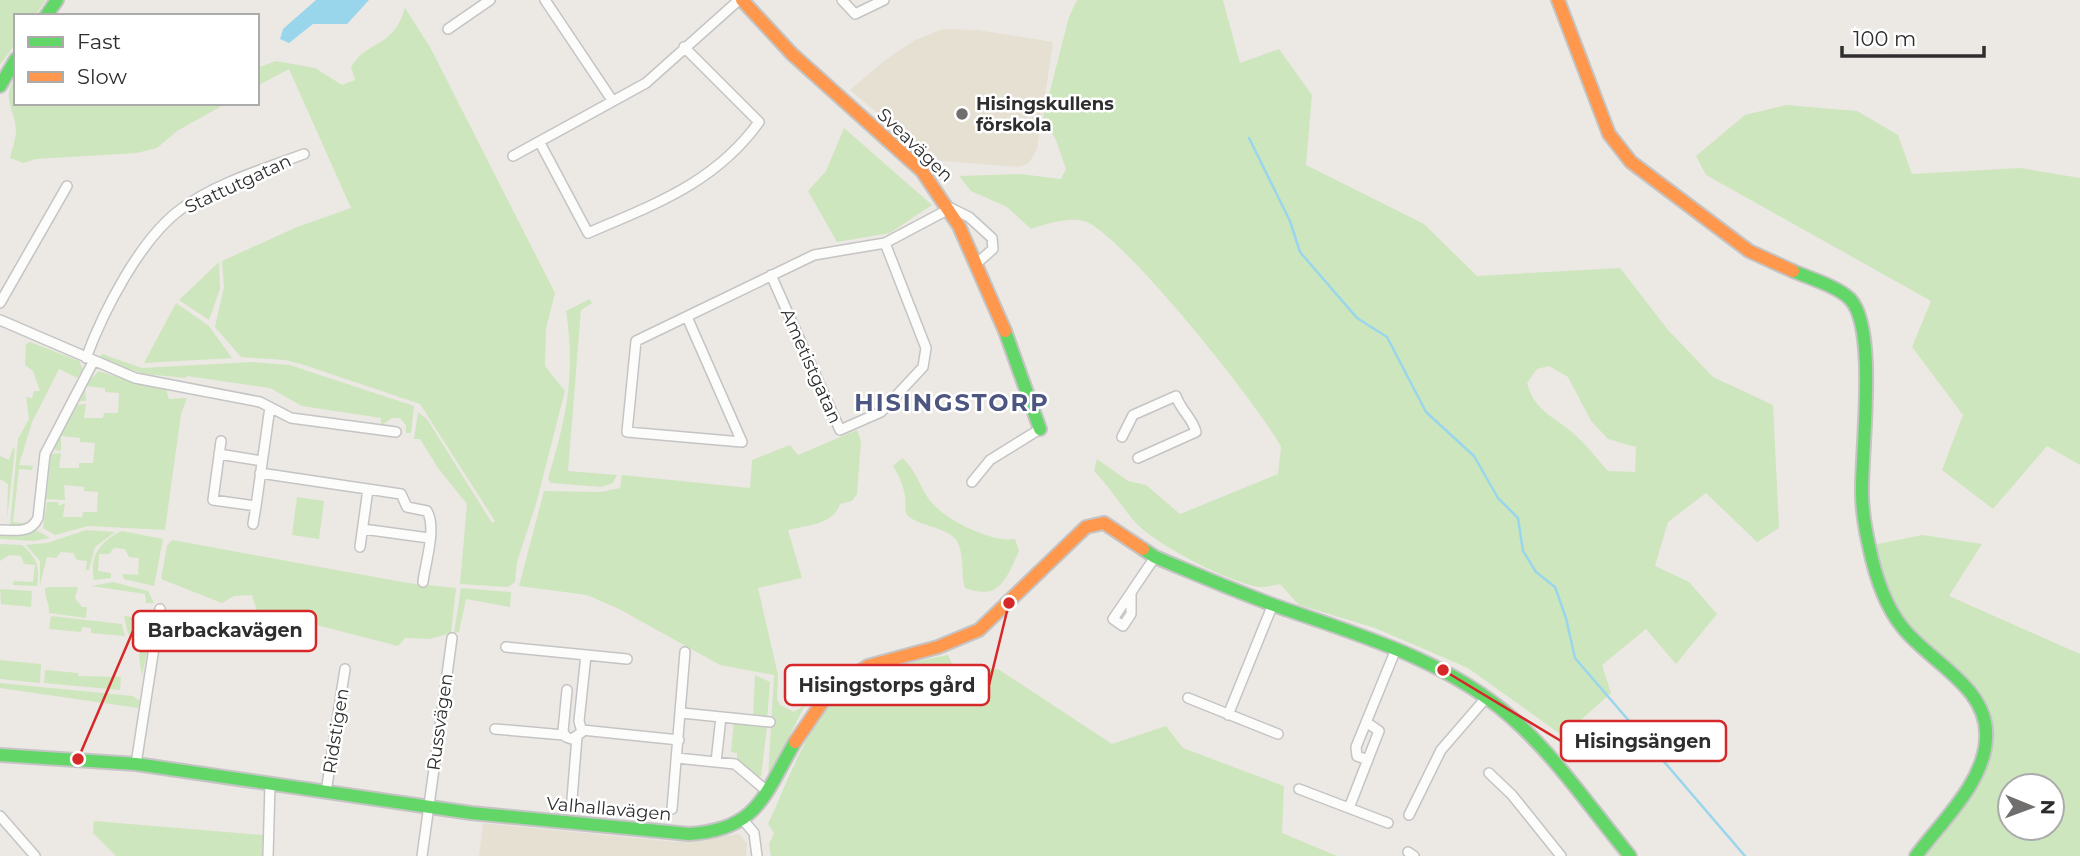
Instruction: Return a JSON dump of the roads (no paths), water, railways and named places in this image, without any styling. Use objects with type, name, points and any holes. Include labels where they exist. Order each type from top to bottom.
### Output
[{"type":"street","points":[[448,29],[490,0]]},
{"type":"street","points":[[545,0],[612,100]]},
{"type":"street","points":[[513,156],[646,83],[740,0]]},
{"type":"street","name":"Sveavägen","points":[[740,0],[792,54],[922,171],[951,208],[1041,424],[1040,429]]},
{"type":"street","points":[[842,0],[855,14],[884,0]]},
{"type":"street","points":[[1558,0],[1609,134],[1625,156],[1749,251],[1842,293],[1852,300],[1858,310],[1864,350],[1863,515],[1877,576],[1889,607],[1903,629],[1975,696],[1986,729],[1980,765],[1916,856]]},
{"type":"street","points":[[540,142],[588,233],[691,187],[723,162],[759,122],[684,47]]},
{"type":"street","points":[[0,86],[14,62]]},
{"type":"street","name":"Stattutgatan","points":[[0,530],[26,531],[34,526],[38,518],[45,454],[89,360],[110,300],[158,233],[180,209],[225,186],[304,154]]},
{"type":"street","points":[[0,303],[66,186]]},
{"type":"street","points":[[687,317],[742,442],[627,432],[636,341],[823,252],[885,243],[951,208],[970,217],[992,237],[993,249],[976,264]]},
{"type":"street","name":"Ametistgatan","points":[[771,275],[840,430],[881,412],[923,367],[926,358],[926,348],[885,243]]},
{"type":"street","points":[[0,320],[135,378],[260,402],[291,418],[396,432]]},
{"type":"street","points":[[1122,438],[1133,415],[1176,397],[1182,411],[1190,416],[1195,432],[1138,458]]},
{"type":"street","points":[[253,524],[270,407]]},
{"type":"street","points":[[972,482],[990,460],[1040,429]]},
{"type":"street","points":[[220,442],[213,500],[256,506]]},
{"type":"street","points":[[219,454],[262,461]]},
{"type":"street","points":[[260,473],[401,494],[407,507],[427,511],[431,517],[422,582]]},
{"type":"street","points":[[360,547],[368,489]]},
{"type":"street","points":[[757,856],[754,833],[744,821],[764,798],[803,728],[830,691],[868,666],[938,647],[979,630],[1091,524],[1111,526],[1155,557],[1395,649],[1453,676],[1486,698],[1547,754],[1630,856]]},
{"type":"street","points":[[363,529],[429,538]]},
{"type":"street","points":[[1130,594],[1155,557]]},
{"type":"street","points":[[1228,715],[1273,604]]},
{"type":"street","points":[[136,764],[160,610]]},
{"type":"street","name":"Russvägen","points":[[422,856],[452,638]]},
{"type":"street","points":[[506,647],[627,659]]},
{"type":"street","points":[[1368,760],[1357,756],[1355,750],[1395,649]]},
{"type":"street","points":[[672,809],[685,652]]},
{"type":"street","points":[[572,799],[586,655]]},
{"type":"street","name":"Ridstigen","points":[[327,792],[345,669]]},
{"type":"street","points":[[564,734],[567,690]]},
{"type":"street","points":[[1188,698],[1278,734]]},
{"type":"street","points":[[1409,815],[1441,750],[1486,698]]},
{"type":"street","points":[[682,713],[770,722]]},
{"type":"street","points":[[716,762],[721,717]]},
{"type":"street","points":[[1349,808],[1379,731],[1366,722]]},
{"type":"street","points":[[495,729],[564,734],[569,738],[580,734],[679,740]]},
{"type":"street","name":"Valhallavägen","points":[[0,755],[136,764],[471,813],[689,834],[716,832],[744,821]]},
{"type":"street","points":[[677,758],[737,765],[762,787]]},
{"type":"street","points":[[1489,772],[1512,794],[1561,856]]},
{"type":"street","points":[[268,856],[270,784]]},
{"type":"street","points":[[1299,789],[1388,823]]},
{"type":"street","points":[[0,817],[35,856]]},
{"type":"water","points":[[316,0],[369,0],[347,24],[313,24],[289,43],[280,39],[283,29]]},
{"type":"waterway","points":[[1249,138],[1290,221],[1300,252],[1357,318],[1387,337],[1426,412],[1474,456],[1498,498],[1518,518],[1523,551],[1536,572],[1555,587],[1566,618],[1575,658],[1745,856]]},
{"type":"place","name":"Hisingskullens förskola","points":[[962,114]]},
{"type":"place","name":"Hisingstorps gård","points":[[1009,603]]},
{"type":"place","name":"Hisingsängen","points":[[1443,670]]},
{"type":"place","name":"Barbackavägen","points":[[78,759]]},
{"type":"district","name":"HISINGSTORP","points":[[952,402]]}]
